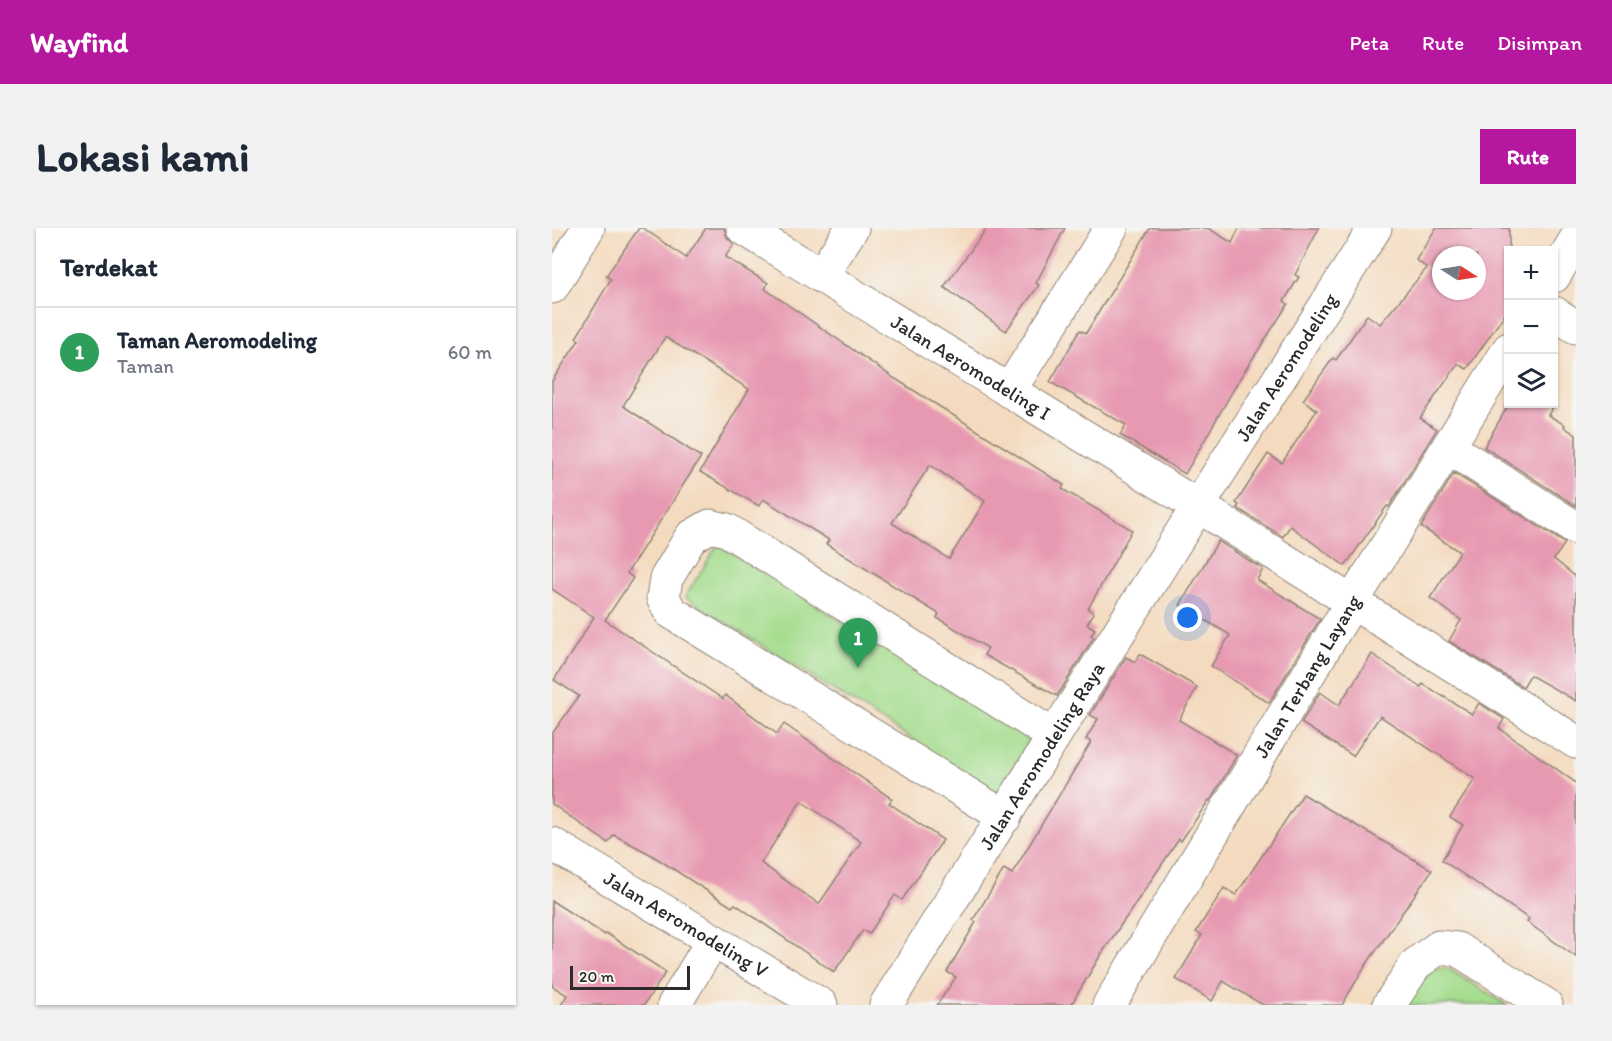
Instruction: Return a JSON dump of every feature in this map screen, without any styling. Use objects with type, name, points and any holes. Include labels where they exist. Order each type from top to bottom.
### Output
[{"type":"street","points":[[552,287],[588,228]]},
{"type":"street","name":"Jalan Aeromodeling I","points":[[743,228],[1198,506],[1576,742]]},
{"type":"street","points":[[821,276],[852,228]]},
{"type":"street","points":[[1009,391],[1111,228]]},
{"type":"street","name":"Jalan Aeromodeling","points":[[1198,506],[1375,228]]},
{"type":"street","points":[[1558,269],[1576,239]]},
{"type":"street","points":[[1558,316],[1576,327]]},
{"type":"street","name":"Jalan Terbang Layang","points":[[1109,1005],[1352,602],[1506,354]]},
{"type":"street","points":[[1448,447],[1576,528]]},
{"type":"street","name":"Jalan Aeromodeling Raya","points":[[886,1005],[1198,506]]},
{"type":"street","points":[[1005,817],[671,612],[663,598],[666,579],[691,537],[710,526],[727,530],[1054,736]]},
{"type":"street","name":"Jalan Aeromodeling V","points":[[552,844],[820,1005]]},
{"type":"street","points":[[674,1005],[713,940]]},
{"type":"street","points":[[1389,1005],[1416,964],[1438,947],[1457,949],[1546,1005]]},
{"type":"green space","points":[[718,544],[1030,740],[997,793],[685,597]]},
{"type":"green space","points":[[1435,968],[1449,969],[1507,1005],[1402,1005],[1418,981]]},
{"type":"building","points":[[639,228],[643,228],[686,258],[706,228],[724,228],[727,237],[734,244],[725,257],[768,283],[765,289],[894,378],[1064,485],[1062,489],[1132,530],[1088,609],[1094,613],[1087,624],[1095,629],[1091,635],[1094,637],[1057,696],[984,655],[988,648],[937,618],[939,614],[826,544],[829,540],[763,499],[759,506],[700,472],[749,389],[665,337],[623,406],[701,457],[627,573],[633,578],[605,620],[723,699],[725,695],[777,734],[784,724],[892,799],[889,803],[943,840],[902,900],[895,895],[869,934],[863,930],[834,972],[735,904],[732,907],[650,854],[614,835],[608,843],[552,804],[552,734],[579,696],[554,680],[594,617],[552,589],[552,381],[579,340],[576,338],[611,279],[606,276]],"holes":[[[930,465],[985,501],[949,559],[892,523]],[[801,801],[861,842],[819,904],[761,863]]]},
{"type":"building","points":[[987,228],[1065,228],[1036,283],[1039,285],[1006,331],[944,287]]},
{"type":"building","points":[[1150,228],[1208,228],[1232,243],[1239,228],[1319,228],[1295,275],[1299,277],[1284,301],[1288,304],[1239,380],[1185,474],[1120,435],[1126,425],[1050,382],[1080,330],[1086,333]]},
{"type":"building","points":[[1436,228],[1509,228],[1509,246],[1504,246],[1504,315],[1467,369],[1458,364],[1420,418],[1437,429],[1389,507],[1387,506],[1345,566],[1290,526],[1283,537],[1237,508],[1239,505],[1236,503],[1268,454],[1282,463],[1317,410],[1303,400],[1333,358],[1336,360],[1367,315],[1380,324],[1427,268],[1416,260]]},
{"type":"building","points":[[1507,408],[1552,408],[1548,415],[1576,435],[1576,506],[1484,447]]},
{"type":"building","points":[[1454,473],[1565,543],[1554,559],[1576,577],[1576,701],[1530,675],[1523,687],[1449,641],[1461,620],[1430,598],[1460,552],[1421,527]]},
{"type":"building","points":[[1218,541],[1263,569],[1257,580],[1320,619],[1269,703],[1211,666],[1230,635],[1180,605]]},
{"type":"building","points":[[1140,654],[1197,687],[1179,720],[1237,755],[1210,801],[1181,841],[1179,839],[1100,956],[1071,1005],[937,1005],[956,977],[947,972],[976,922],[973,920],[1004,869],[1012,874],[1091,742],[1086,739],[1098,719],[1090,715],[1126,657],[1135,662]]},
{"type":"building","points":[[1372,654],[1421,687],[1423,684],[1472,714],[1479,703],[1504,719],[1499,728],[1576,783],[1576,957],[1527,922],[1529,919],[1442,860],[1463,825],[1450,817],[1475,779],[1380,716],[1353,756],[1301,723],[1320,692],[1339,705]]},
{"type":"building","points":[[1303,794],[1432,870],[1364,968],[1342,1005],[1263,1005],[1223,981],[1212,1001],[1176,979],[1202,935],[1196,932],[1224,888],[1236,895]]},
{"type":"building","points":[[552,901],[666,972],[644,1005],[561,1005],[567,995],[552,986]]},
{"type":"place","name":"Taman Aeromodeling","points":[[858,668]]}]
